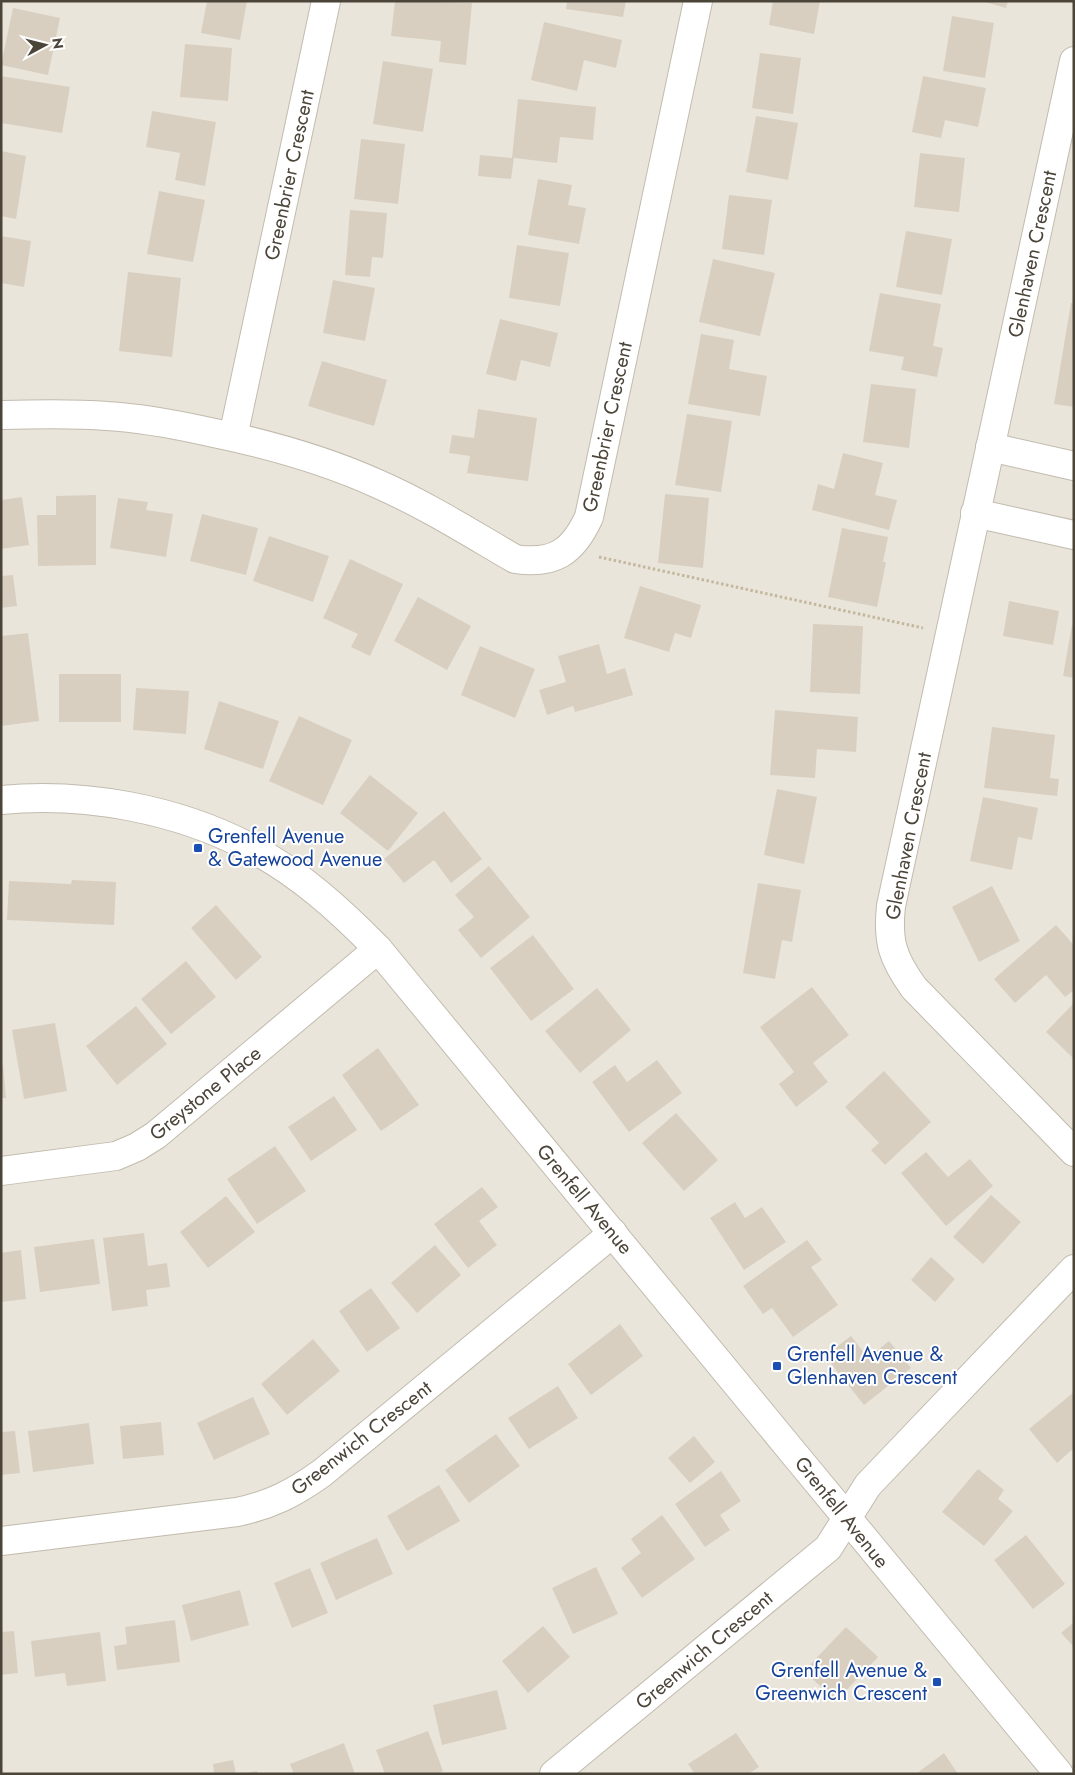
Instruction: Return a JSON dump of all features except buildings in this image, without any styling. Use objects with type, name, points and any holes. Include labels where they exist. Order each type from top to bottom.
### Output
[{"type":"street","name":"Greenbrier Crescent","points":[[233,437],[326,1]]},
{"type":"street","name":"Greenbrier Crescent","points":[[1,415],[76,414],[109,416],[176,425],[233,437],[284,450],[377,483],[420,504],[515,558],[529,561],[558,556],[570,547],[589,517],[698,1]]},
{"type":"street","name":"Glenhaven Crescent","points":[[1074,61],[975,513],[889,922],[892,947],[896,960],[914,988],[1074,1152]]},
{"type":"street","points":[[990,447],[1074,466]]},
{"type":"street","points":[[975,513],[1074,535]]},
{"type":"street","name":"Grenfell Avenue","points":[[1,800],[46,798],[120,805],[206,828],[251,848],[285,869],[319,893],[350,920],[378,948],[1059,1774]]},
{"type":"street","name":"Greystone Place","points":[[1,1171],[109,1157],[137,1147],[156,1135],[378,948]]},
{"type":"street","name":"Greenwich Crescent","points":[[1,1541],[237,1512],[261,1507],[286,1497],[322,1473],[613,1233]]},
{"type":"street","points":[[846,1518],[868,1485],[1074,1269]]},
{"type":"street","name":"Greenwich Crescent","points":[[554,1774],[828,1548],[846,1518]]},
{"type":"path","points":[[596,556],[950,634]]},
{"type":"shaded area","points":[[1,1],[1074,1],[1074,1774],[1,1774]]},
{"type":"place","name":"Grenfell Avenue & Gatewood Avenue","points":[[198,848]]},
{"type":"place","name":"Grenfell Avenue & Glenhaven Crescent","points":[[777,1366]]},
{"type":"place","name":"Grenfell Avenue & Greenwich Crescent","points":[[937,1682]]}]
